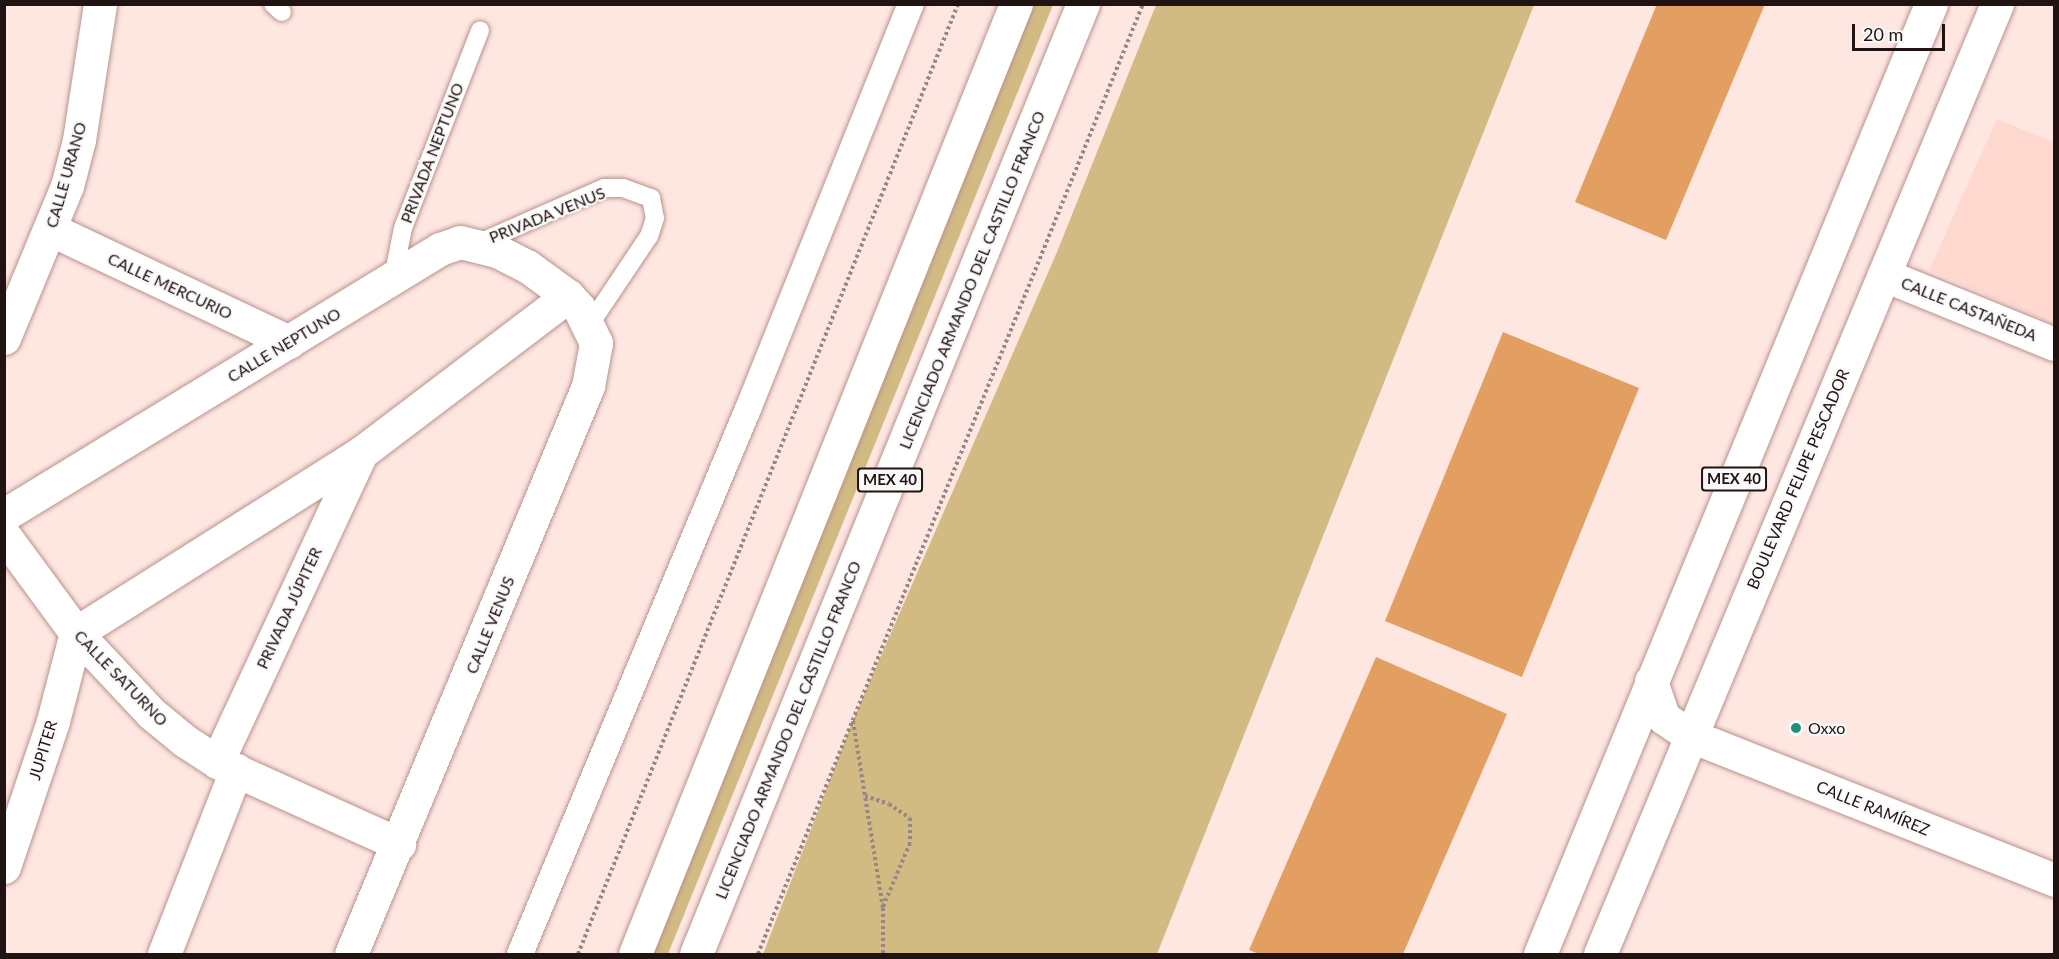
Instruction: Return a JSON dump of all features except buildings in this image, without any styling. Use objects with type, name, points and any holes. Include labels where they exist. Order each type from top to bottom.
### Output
[{"type":"street","name":"CALLE URANO","points":[[4,338],[52,230],[79,140],[100,4]]},
{"type":"street","points":[[520,954],[748,410],[911,4]]},
{"type":"street","points":[[635,954],[1016,4]]},
{"type":"street","name":"LICENCIADO ARMANDO DEL CASTILLO FRANCO","points":[[696,954],[1083,4]]},
{"type":"street","name":"MEX 40","points":[[1540,954],[1931,4]]},
{"type":"street","name":"BOULEVARD FELIPE PESCADOR","points":[[1600,954],[1997,4]]},
{"type":"street","name":"CALLE MERCURIO","points":[[52,230],[289,342]]},
{"type":"street","name":"CALLE NEPTUNO","points":[[4,515],[440,249],[460,242],[476,244],[527,266],[568,296]]},
{"type":"street","name":"CALLE CASTAÑEDA","points":[[1884,275],[2055,344]]},
{"type":"street","name":"CALLE VENUS","points":[[351,954],[399,844],[588,386],[596,343],[590,324],[568,296]]},
{"type":"street","name":"PRIVADA JÚPITER","points":[[76,633],[361,453],[568,296]]},
{"type":"street","name":"PRIVADA JÚPITER","points":[[164,954],[226,766],[361,453]]},
{"type":"street","name":"CALLE SATURNO","points":[[4,535],[76,633],[151,713],[226,766],[399,844]]},
{"type":"street","name":"JUPITER","points":[[4,867],[49,732],[76,633]]},
{"type":"street","name":"CALLE RAMÍREZ","points":[[1651,681],[1664,718],[1691,736],[2055,880]]},
{"type":"lane","name":"PRIVADA NEPTUNO","points":[[393,278],[403,228],[480,30]]},
{"type":"lane","name":"PRIVADA VENUS","points":[[476,244],[604,188],[623,188],[651,198],[655,218],[649,236],[590,324]]},
{"type":"path","points":[[579,954],[958,4]]},
{"type":"path","points":[[758,954],[1143,4]]},
{"type":"path","points":[[853,720],[883,908],[883,954]]},
{"type":"path","points":[[865,796],[889,804],[910,818],[910,843],[883,908]]},
{"type":"shaded area","points":[[1030,5],[1053,5],[668,954],[649,954]]},
{"type":"shaded area","points":[[1156,5],[1534,5],[1157,954],[763,954],[853,720],[1057,252]]},
{"type":"shaded area","points":[[1997,119],[2054,142],[2054,324],[1929,270]]},
{"type":"place","name":"Oxxo","points":[[1796,728]]}]
